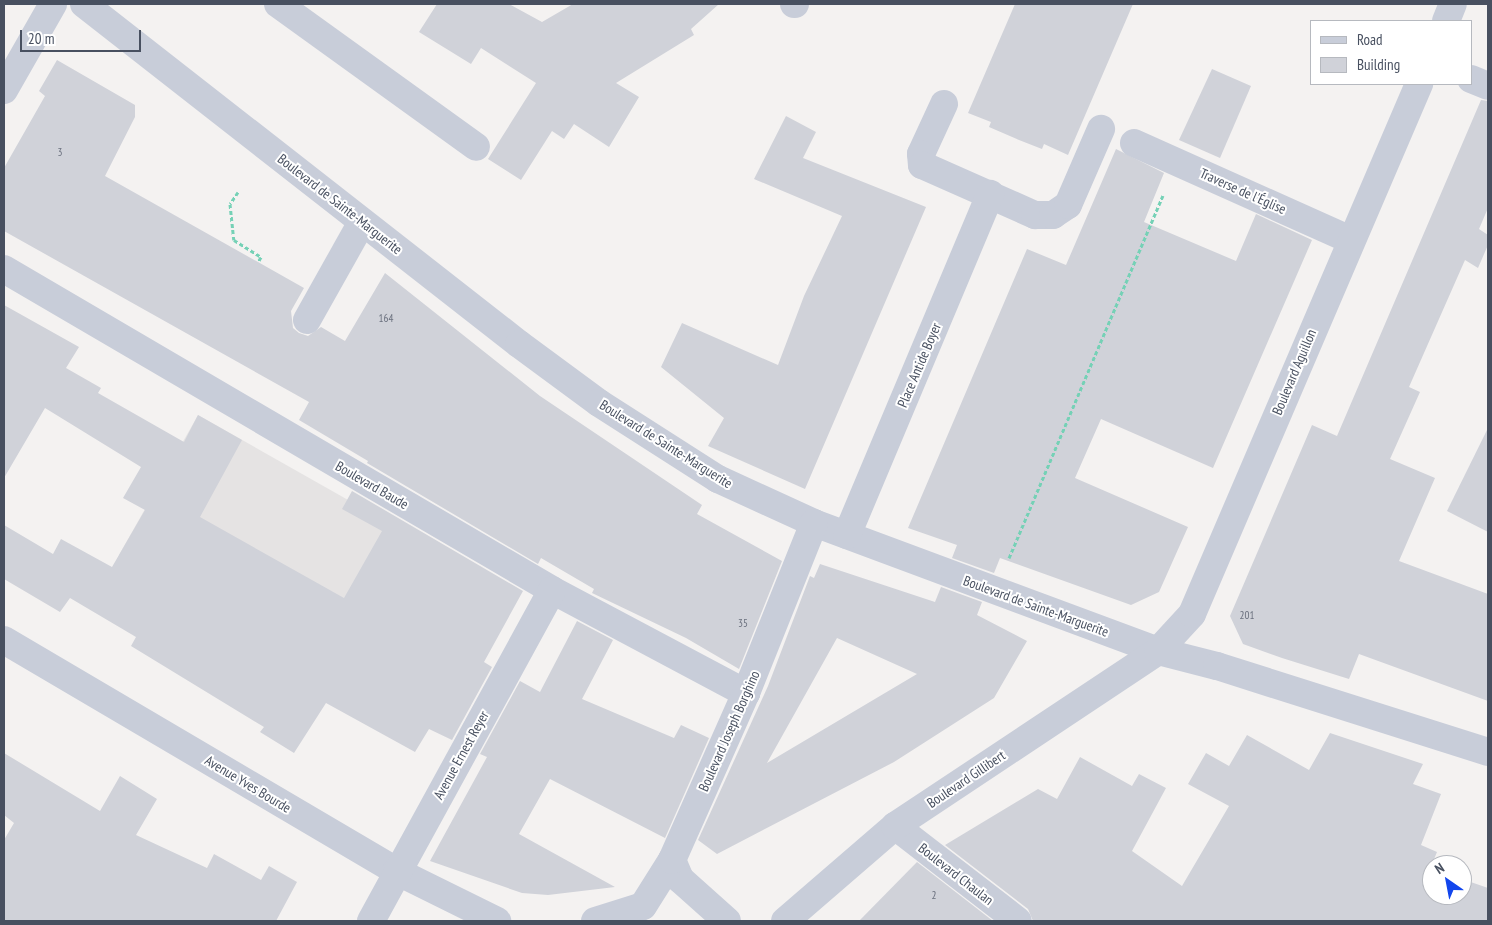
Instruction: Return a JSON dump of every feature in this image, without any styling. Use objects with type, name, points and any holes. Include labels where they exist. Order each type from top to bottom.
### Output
[{"type":"street","points":[[4,90],[53,4]]},
{"type":"street","name":"Boulevard de Sainte-Marguerite","points":[[84,4],[362,222],[599,403],[718,479],[814,524],[1158,651],[1218,666],[1488,752]]},
{"type":"street","points":[[278,4],[476,147]]},
{"type":"street","points":[[1446,20],[1453,4]]},
{"type":"street","points":[[1472,79],[1488,86]]},
{"type":"street","name":"Boulevard Aguillon","points":[[1158,651],[1192,614],[1419,85]]},
{"type":"street","points":[[944,104],[921,154],[922,165],[1036,215],[1053,215],[1068,205],[1100,129]]},
{"type":"street","name":"Traverse de l'Église","points":[[1134,143],[1351,240]]},
{"type":"street","name":"Place Antide Boyer","points":[[847,535],[990,194]]},
{"type":"street","points":[[308,320],[362,222]]},
{"type":"street","name":"Boulevard Baude","points":[[4,269],[552,590],[746,693]]},
{"type":"street","name":"Boulevard Joseph Borghino","points":[[672,860],[746,693],[814,524]]},
{"type":"street","name":"Avenue Ernest Reyer","points":[[370,921],[552,590]]},
{"type":"street","name":"Avenue Yves Bourde","points":[[4,640],[396,871],[497,921]]},
{"type":"street","name":"Boulevard Gillibert","points":[[785,921],[895,826],[1158,651]]},
{"type":"street","name":"Boulevard Chaulan","points":[[895,826],[1018,921]]},
{"type":"street","points":[[595,921],[651,914],[672,860]]},
{"type":"street","points":[[672,860],[680,879],[727,921]]},
{"type":"path","points":[[995,591],[1177,161]]},
{"type":"path","points":[[238,192],[230,204],[234,240],[261,257],[258,262]]},
{"type":"shaded area","points":[[198,415],[387,522],[352,636],[119,555]]},
{"type":"building","points":[[437,4],[509,4],[542,22],[573,4],[719,4],[691,29],[694,35],[616,83],[639,97],[609,147],[574,124],[564,139],[552,131],[521,180],[488,159],[536,83],[481,48],[471,64],[419,32]]},
{"type":"building","points":[[1015,4],[1133,4],[1068,155],[1044,144],[1042,149],[1019,140],[989,127],[991,122],[968,113]]},
{"type":"building","points":[[57,60],[135,105],[135,117],[105,176],[304,288],[291,311],[293,328],[299,333],[308,336],[321,327],[345,341],[385,273],[540,396],[702,505],[697,514],[782,561],[739,669],[686,638],[592,593],[594,589],[541,558],[538,564],[367,463],[368,461],[299,420],[309,402],[4,231],[4,168],[45,96],[39,91]]},
{"type":"building","points":[[1212,69],[1251,86],[1220,158],[1179,140]]},
{"type":"building","points":[[1481,100],[1488,101],[1488,208],[1479,229],[1488,235],[1488,245],[1478,268],[1465,260],[1409,387],[1420,392],[1390,459],[1435,478],[1399,561],[1488,594],[1488,701],[1359,654],[1349,679],[1282,658],[1243,644],[1230,616],[1312,425],[1337,436]]},
{"type":"building","points":[[786,116],[816,132],[803,158],[926,207],[805,489],[708,446],[724,418],[661,367],[682,323],[778,365],[804,296],[842,216],[754,179]]},
{"type":"building","points":[[1116,149],[1164,173],[1144,222],[1236,261],[1256,214],[1312,240],[1213,468],[1101,419],[1075,478],[1188,527],[1159,592],[1131,605],[1000,558],[994,573],[952,558],[957,545],[908,528],[1027,249],[1066,265]]},
{"type":"building","points":[[4,305],[79,347],[66,368],[101,388],[98,393],[184,442],[198,415],[242,440],[200,517],[344,598],[382,531],[342,509],[352,491],[523,591],[484,662],[492,667],[452,740],[429,729],[415,752],[326,703],[294,753],[260,732],[264,727],[131,646],[136,637],[70,598],[60,612],[4,579],[4,525],[53,554],[61,539],[112,567],[145,510],[123,498],[141,467],[45,408],[4,478]]},
{"type":"building","points":[[1488,428],[1488,532],[1447,511]]},
{"type":"building","points":[[820,564],[935,602],[941,587],[982,602],[977,615],[1027,641],[994,698],[894,762],[717,854],[698,840],[768,686],[810,576],[814,578]],"holes":[[[837,638],[917,674],[767,763]]]},
{"type":"building","points":[[577,621],[613,640],[582,699],[674,738],[681,725],[709,738],[665,838],[550,779],[519,834],[615,887],[548,895],[522,893],[430,861],[487,757],[480,754],[520,681],[540,692]]},
{"type":"building","points":[[1330,733],[1423,764],[1413,784],[1441,794],[1421,845],[1437,852],[1436,855],[1422,855],[1422,905],[1472,905],[1472,882],[1488,888],[1488,921],[1033,921],[1028,909],[945,845],[1038,789],[1057,799],[1080,757],[1132,786],[1139,774],[1166,788],[1132,851],[1182,886],[1229,806],[1188,784],[1206,753],[1229,766],[1247,735],[1309,770]]},
{"type":"building","points":[[4,753],[100,811],[120,776],[157,799],[136,835],[207,868],[214,854],[261,880],[269,866],[297,882],[276,921],[4,921],[4,840],[14,823],[4,815]]},
{"type":"building","points":[[917,862],[993,921],[859,921]]}]
